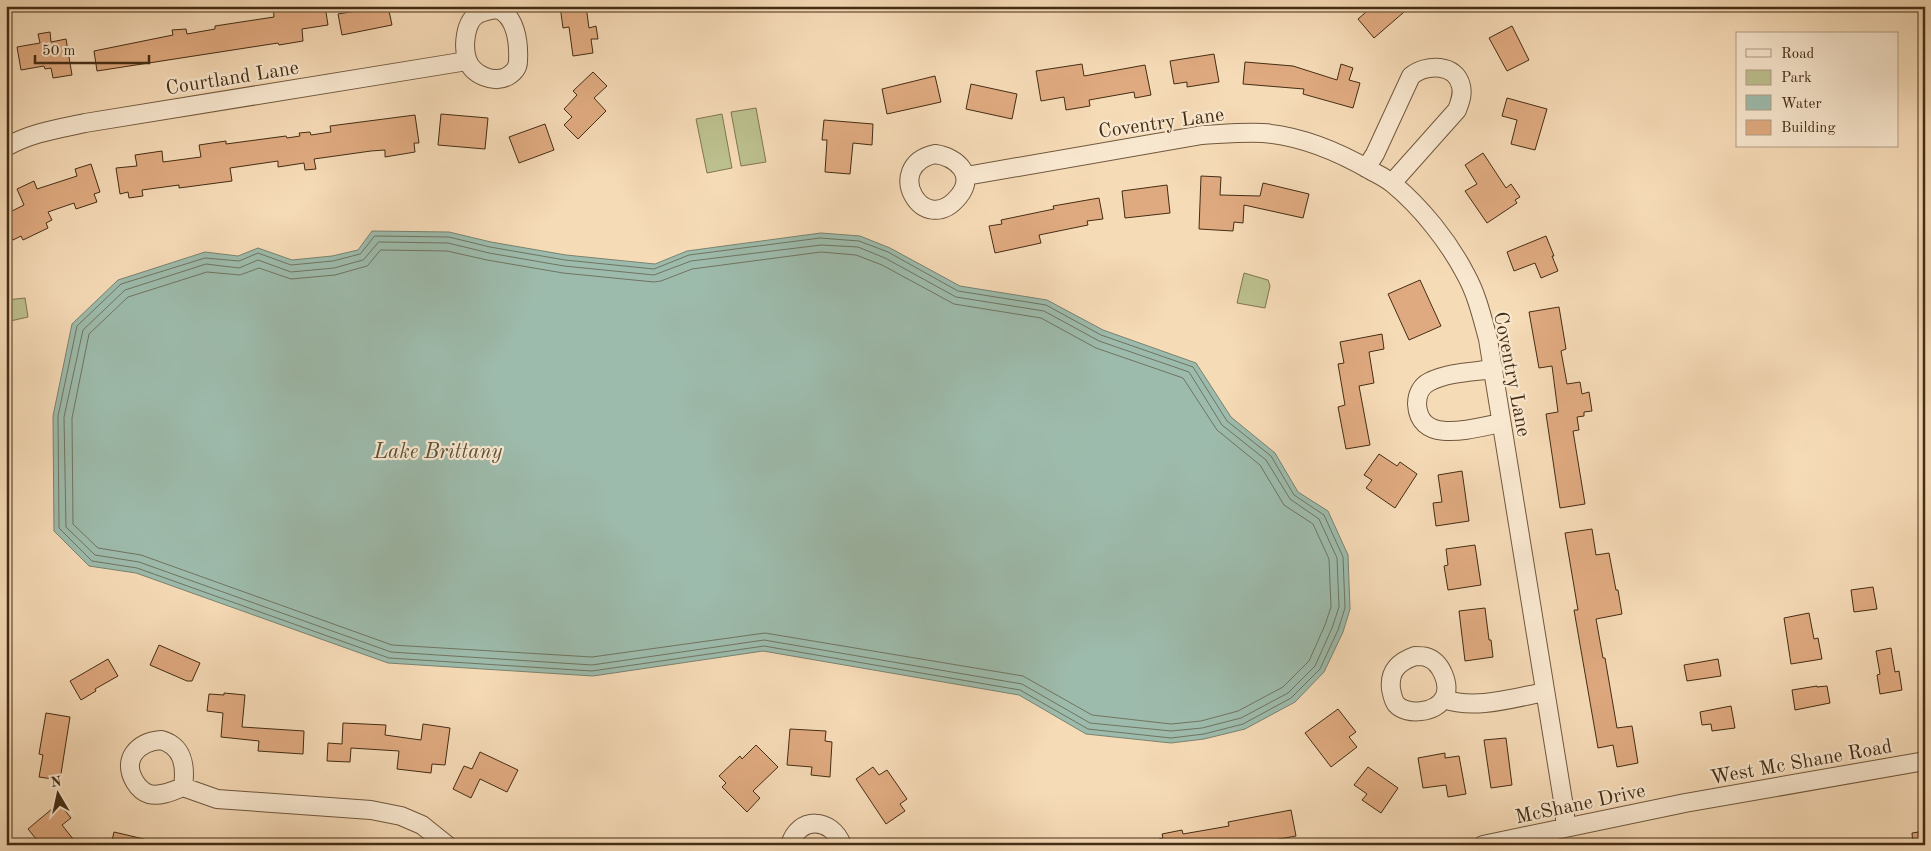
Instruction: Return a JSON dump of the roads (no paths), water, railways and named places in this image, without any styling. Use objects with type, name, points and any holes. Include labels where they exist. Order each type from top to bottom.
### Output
[{"type":"street","name":"Courtland Lane","points":[[6,147],[20,139],[38,133],[85,123],[468,61]]},
{"type":"street","points":[[1366,168],[1375,154],[1411,76],[1417,71],[1435,67],[1452,73],[1458,79],[1461,87],[1462,97],[1457,110],[1392,183]]},
{"type":"street","name":"Coventry Lane","points":[[966,176],[1202,135],[1237,132],[1264,133],[1309,142],[1366,168],[1392,183],[1436,230],[1467,276],[1482,315],[1494,369],[1566,828]]},
{"type":"street","points":[[1494,369],[1452,376],[1427,383],[1421,389],[1417,399],[1417,409],[1420,419],[1428,427],[1437,430],[1450,431],[1501,423]]},
{"type":"street","points":[[1444,699],[1454,703],[1482,703],[1544,692]]},
{"type":"street","name":"West Mc Shane Road","points":[[1685,803],[1925,761]]},
{"type":"street","points":[[183,787],[217,799],[371,810],[401,816],[422,825],[447,845]]},
{"type":"street","name":"McShane Drive","points":[[1483,845],[1685,803]]},
{"type":"street","points":[[790,845],[792,837],[801,828],[810,824],[822,824],[831,828],[838,835],[842,845]]},
{"type":"water","name":"Lake Brittany","points":[[372,231],[449,232],[491,242],[566,255],[655,264],[687,251],[821,233],[860,236],[890,248],[960,286],[1047,300],[1103,330],[1196,363],[1231,417],[1275,453],[1298,492],[1328,511],[1348,555],[1350,609],[1343,632],[1324,672],[1295,702],[1245,729],[1204,739],[1171,743],[1086,734],[1019,695],[763,651],[593,676],[388,663],[136,573],[89,566],[54,531],[53,416],[72,324],[118,280],[205,252],[238,256],[258,248],[292,260],[332,256],[358,250]]}]
